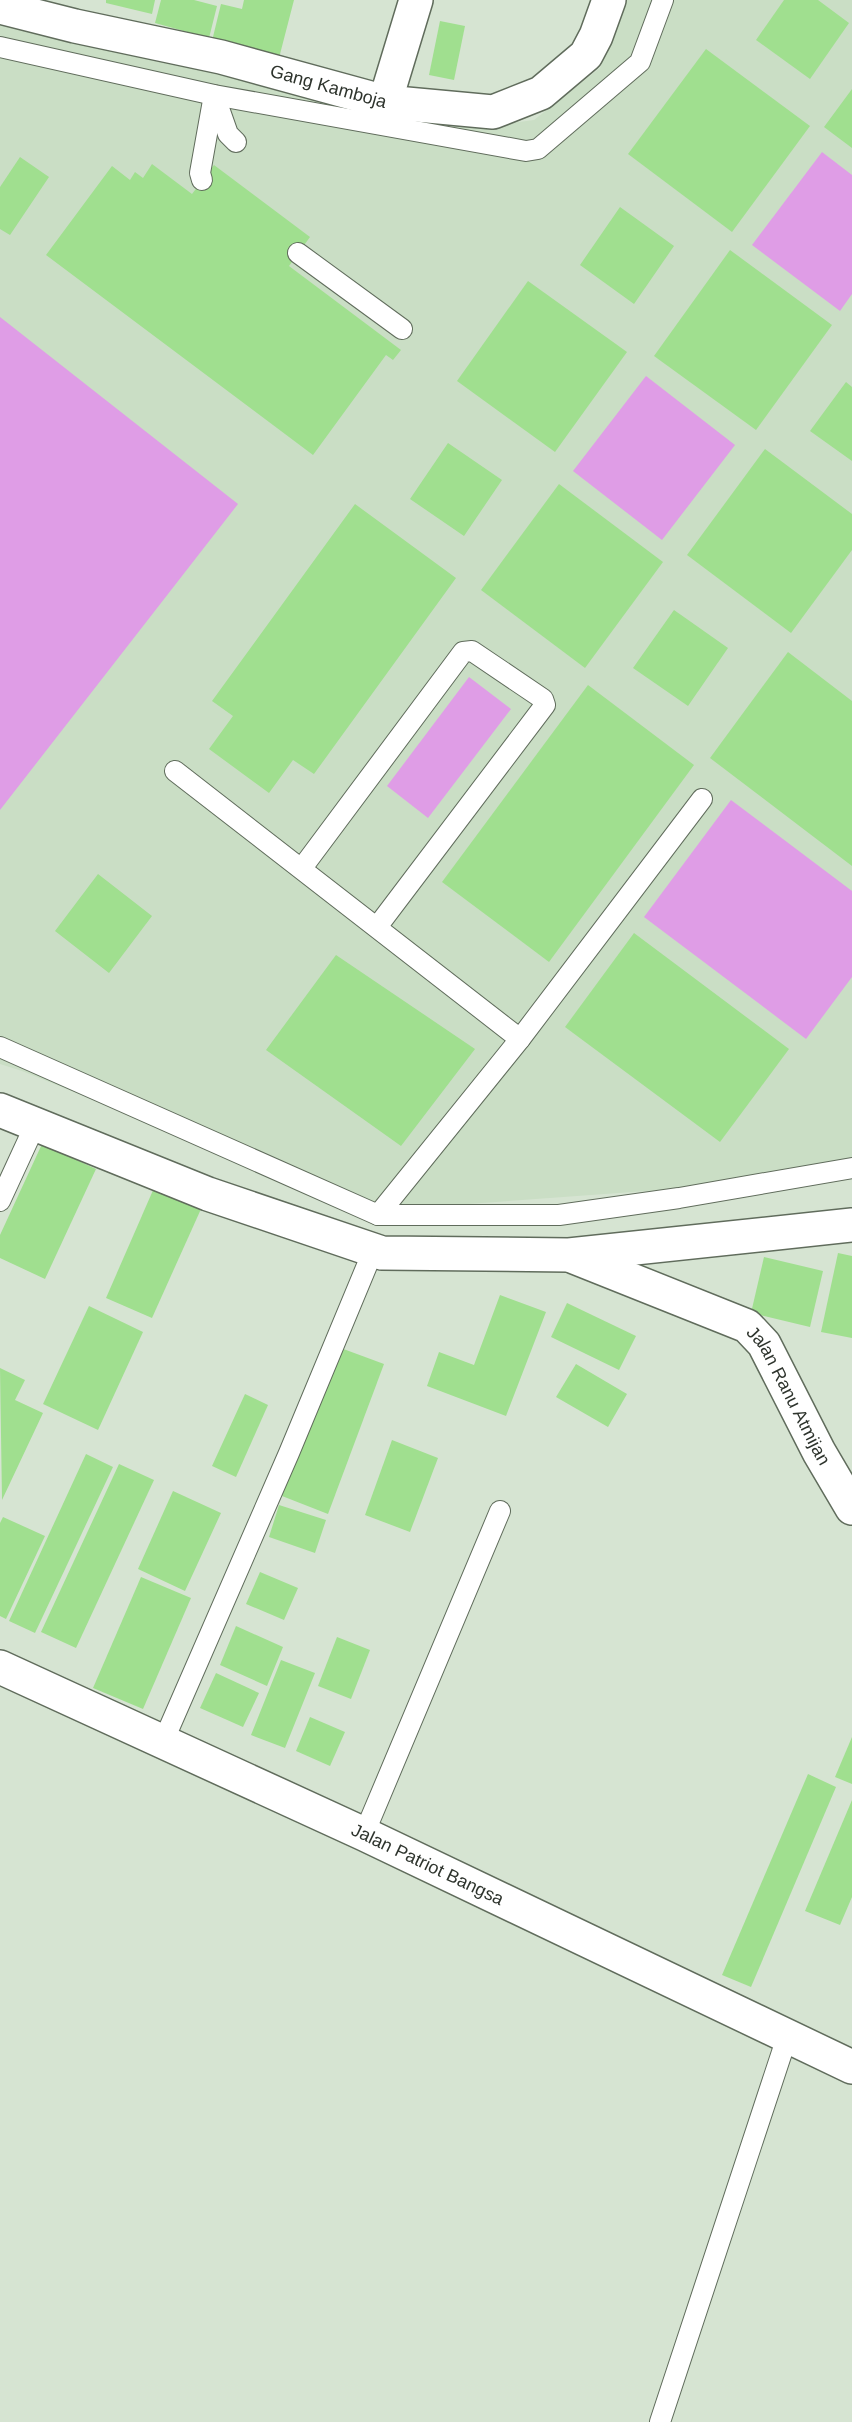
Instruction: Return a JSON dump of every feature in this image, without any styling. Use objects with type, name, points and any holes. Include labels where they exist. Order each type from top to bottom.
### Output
[{"type":"street","points":[[386,102],[416,0]]},
{"type":"street","name":"Gang Kamboja","points":[[0,7],[75,26],[232,60],[386,102],[493,112],[541,93],[586,55],[596,36],[609,0]]},
{"type":"street","points":[[0,1110],[208,1194],[382,1253],[569,1255],[852,1225]]},
{"type":"street","name":"Jalan Ranu Atmijan","points":[[569,1255],[747,1326],[764,1344],[819,1452],[852,1508]]},
{"type":"street","name":"Jalan Patriot Bangsa","points":[[0,1667],[364,1834],[852,2067]]},
{"type":"lane","points":[[0,47],[214,94],[526,151],[538,149],[639,62],[663,0]]},
{"type":"lane","points":[[214,94],[228,134],[236,142]]},
{"type":"lane","points":[[202,180],[200,174],[214,94]]},
{"type":"lane","points":[[298,253],[402,329]]},
{"type":"lane","points":[[302,868],[463,652],[472,651],[543,699],[545,705],[377,927]]},
{"type":"lane","points":[[176,771],[520,1039]]},
{"type":"lane","points":[[378,1215],[520,1039],[702,799]]},
{"type":"lane","points":[[0,1047],[378,1215],[559,1215],[679,1198],[852,1168]]},
{"type":"lane","points":[[0,1201],[36,1123]]},
{"type":"lane","points":[[163,1742],[289,1453],[373,1251]]},
{"type":"lane","points":[[364,1834],[500,1511]]},
{"type":"lane","points":[[660,2422],[787,2037]]},
{"type":"shaded area","points":[[625,0],[852,0],[852,1176],[385,1210],[233,1156],[0,1064],[0,22],[490,126],[534,120],[600,68]]},
{"type":"shaded area","points":[[822,152],[852,175],[852,294],[840,311],[752,245]]},
{"type":"shaded area","points":[[0,317],[238,504],[0,810]]},
{"type":"shaded area","points":[[646,376],[735,445],[662,540],[573,471]]},
{"type":"shaded area","points":[[469,677],[511,709],[428,818],[387,786]]},
{"type":"shaded area","points":[[731,800],[852,891],[852,977],[806,1039],[644,917]]},
{"type":"building","points":[[106,0],[155,0],[152,14],[106,3]]},
{"type":"building","points":[[161,0],[194,0],[217,6],[209,38],[155,23]]},
{"type":"building","points":[[244,0],[294,0],[279,58],[212,41],[221,4],[242,9]]},
{"type":"building","points":[[784,0],[818,0],[849,23],[810,79],[756,40]]},
{"type":"building","points":[[440,21],[465,26],[454,80],[429,75]]},
{"type":"building","points":[[706,49],[810,126],[732,232],[628,154]]},
{"type":"building","points":[[852,89],[852,148],[824,127]]},
{"type":"building","points":[[20,157],[49,177],[10,235],[0,229],[0,187]]},
{"type":"building","points":[[152,164],[192,194],[214,165],[310,237],[289,266],[401,350],[393,360],[386,355],[313,455],[46,255],[112,166],[130,180],[135,172],[143,178]]},
{"type":"building","points":[[620,207],[674,246],[634,304],[580,265]]},
{"type":"building","points":[[730,250],[832,325],[756,430],[654,356]]},
{"type":"building","points":[[528,281],[627,352],[555,452],[457,381]]},
{"type":"building","points":[[846,382],[852,387],[852,461],[810,431]]},
{"type":"building","points":[[448,443],[502,480],[464,536],[410,499]]},
{"type":"building","points":[[765,449],[852,514],[852,550],[791,633],[687,555]]},
{"type":"building","points":[[559,484],[663,562],[585,668],[481,590]]},
{"type":"building","points":[[355,504],[456,578],[314,774],[293,760],[269,793],[209,749],[233,716],[212,701]]},
{"type":"building","points":[[674,610],[728,648],[688,706],[633,668]]},
{"type":"building","points":[[788,652],[852,701],[852,866],[710,758]]},
{"type":"building","points":[[588,685],[694,765],[549,962],[442,882]]},
{"type":"building","points":[[98,874],[152,916],[109,973],[55,931]]},
{"type":"building","points":[[634,933],[789,1049],[720,1142],[565,1027]]},
{"type":"building","points":[[336,955],[475,1049],[401,1146],[266,1050]]},
{"type":"building","points":[[42,1144],[96,1169],[45,1279],[0,1258],[0,1235]]},
{"type":"building","points":[[154,1188],[201,1209],[152,1318],[106,1298]]},
{"type":"building","points":[[838,1253],[852,1256],[852,1338],[821,1332]]},
{"type":"building","points":[[764,1257],[823,1271],[810,1327],[751,1313]]},
{"type":"building","points":[[500,1295],[546,1312],[506,1416],[427,1386],[439,1352],[474,1365]]},
{"type":"building","points":[[567,1303],[636,1336],[619,1370],[551,1337]]},
{"type":"building","points":[[89,1306],[143,1332],[98,1430],[43,1404]]},
{"type":"building","points":[[338,1347],[384,1364],[328,1514],[282,1496]]},
{"type":"building","points":[[576,1364],[627,1394],[608,1427],[556,1397]]},
{"type":"building","points":[[0,1368],[25,1380],[15,1400],[43,1413],[2,1500]]},
{"type":"building","points":[[245,1394],[268,1405],[236,1477],[212,1466]]},
{"type":"building","points":[[392,1440],[438,1458],[410,1532],[365,1515]]},
{"type":"building","points":[[86,1454],[113,1467],[35,1633],[9,1621]]},
{"type":"building","points":[[119,1464],[154,1480],[76,1648],[41,1632]]},
{"type":"building","points":[[173,1491],[221,1513],[185,1591],[138,1569]]},
{"type":"building","points":[[279,1505],[326,1520],[315,1553],[269,1537]]},
{"type":"building","points":[[3,1517],[45,1536],[6,1619],[0,1616],[0,1523]]},
{"type":"building","points":[[260,1572],[298,1588],[284,1620],[246,1604]]},
{"type":"building","points":[[141,1577],[191,1598],[143,1709],[93,1688]]},
{"type":"building","points":[[236,1626],[283,1647],[267,1686],[220,1665]]},
{"type":"building","points":[[337,1637],[370,1650],[351,1699],[318,1686]]},
{"type":"building","points":[[281,1660],[315,1673],[285,1748],[251,1735]]},
{"type":"building","points":[[216,1673],[259,1693],[243,1727],[200,1708]]},
{"type":"building","points":[[310,1717],[345,1732],[330,1766],[296,1751]]},
{"type":"building","points":[[852,1737],[852,1784],[835,1777]]},
{"type":"building","points":[[808,1774],[836,1787],[751,1987],[722,1975]]},
{"type":"building","points":[[852,1800],[852,1897],[840,1925],[805,1911]]}]
